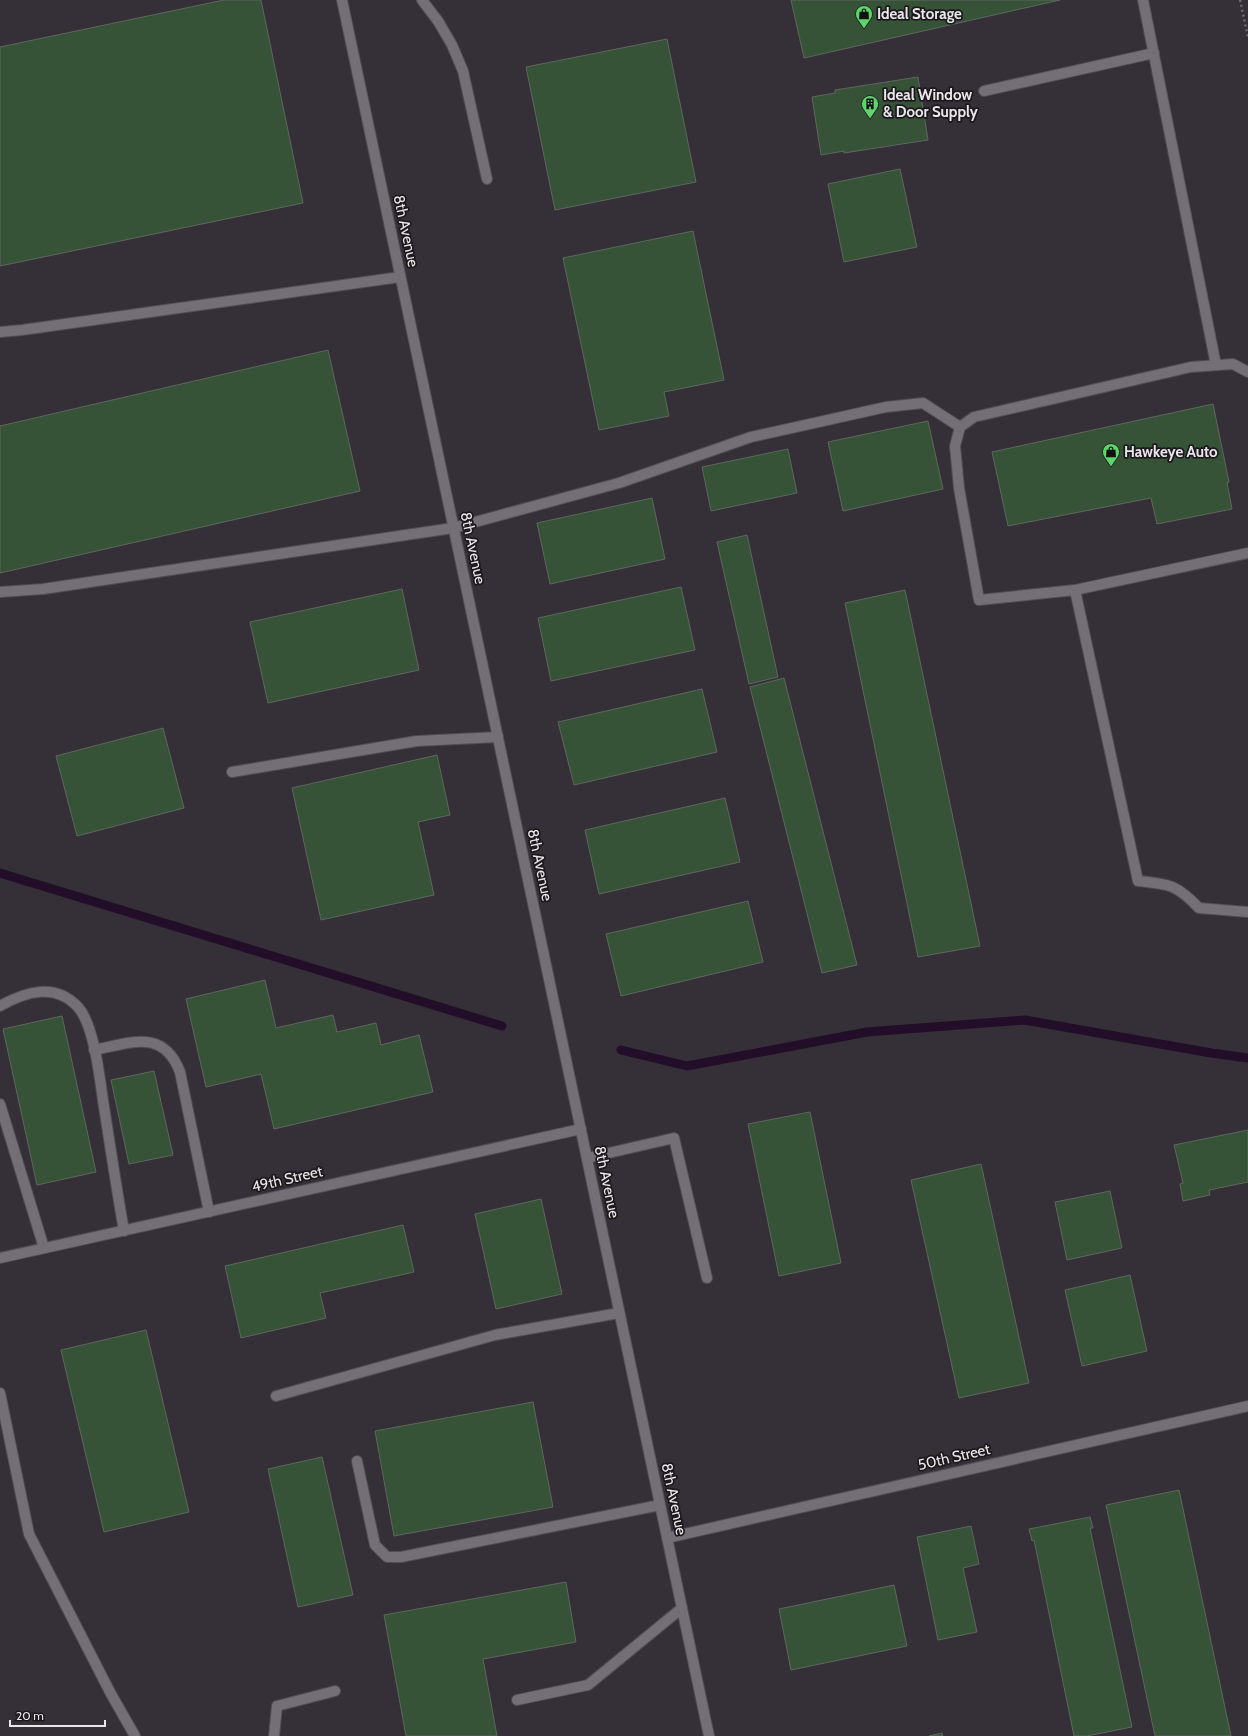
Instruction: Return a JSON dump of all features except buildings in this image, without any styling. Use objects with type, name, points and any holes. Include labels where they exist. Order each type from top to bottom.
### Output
[{"type":"street","name":"8th Avenue","points":[[342,0],[709,1736]]},
{"type":"street","points":[[422,0],[452,45],[463,71],[487,180]]},
{"type":"street","points":[[1143,0],[1216,365]]},
{"type":"street","points":[[984,91],[1154,53]]},
{"type":"street","points":[[0,332],[400,277]]},
{"type":"street","points":[[1248,372],[1233,364],[1191,367],[974,417],[960,427],[955,446],[958,481],[979,600],[1075,590],[1248,553]]},
{"type":"street","points":[[0,592],[59,586],[453,528],[619,483],[751,437],[886,407],[923,403],[960,427]]},
{"type":"street","points":[[1075,590],[1138,881],[1167,884],[1185,893],[1199,908],[1248,912]]},
{"type":"street","points":[[232,772],[418,741],[498,737]]},
{"type":"street","points":[[0,1006],[17,996],[49,991],[64,996],[77,1006],[84,1016],[94,1050],[124,1230]]},
{"type":"street","points":[[94,1050],[136,1042],[150,1042],[165,1048],[175,1059],[180,1072],[209,1212]]},
{"type":"street","points":[[0,1104],[44,1248]]},
{"type":"street","name":"49th Street","points":[[0,1258],[581,1129]]},
{"type":"street","points":[[587,1158],[674,1138],[707,1278]]},
{"type":"street","points":[[276,1396],[495,1335],[619,1314]]},
{"type":"street","points":[[0,1393],[29,1534],[111,1694],[135,1736]]},
{"type":"street","name":"50th Street","points":[[667,1538],[1248,1406]]},
{"type":"street","points":[[357,1462],[375,1545],[386,1557],[400,1557],[660,1505]]},
{"type":"street","points":[[517,1700],[588,1685],[682,1608]]},
{"type":"street","points":[[274,1736],[277,1706],[335,1691]]},
{"type":"path","points":[[1240,0],[1248,37]]},
{"type":"waterway","points":[[0,873],[502,1026]]},
{"type":"waterway","points":[[621,1050],[687,1066],[867,1032],[1025,1020],[1211,1053],[1248,1058]]},
{"type":"place","name":"Ideal Storage","points":[[864,29]]},
{"type":"place","name":"Ideal Window & Door Supply","points":[[870,119]]},
{"type":"place","name":"Hawkeye Auto","points":[[1111,467]]}]
